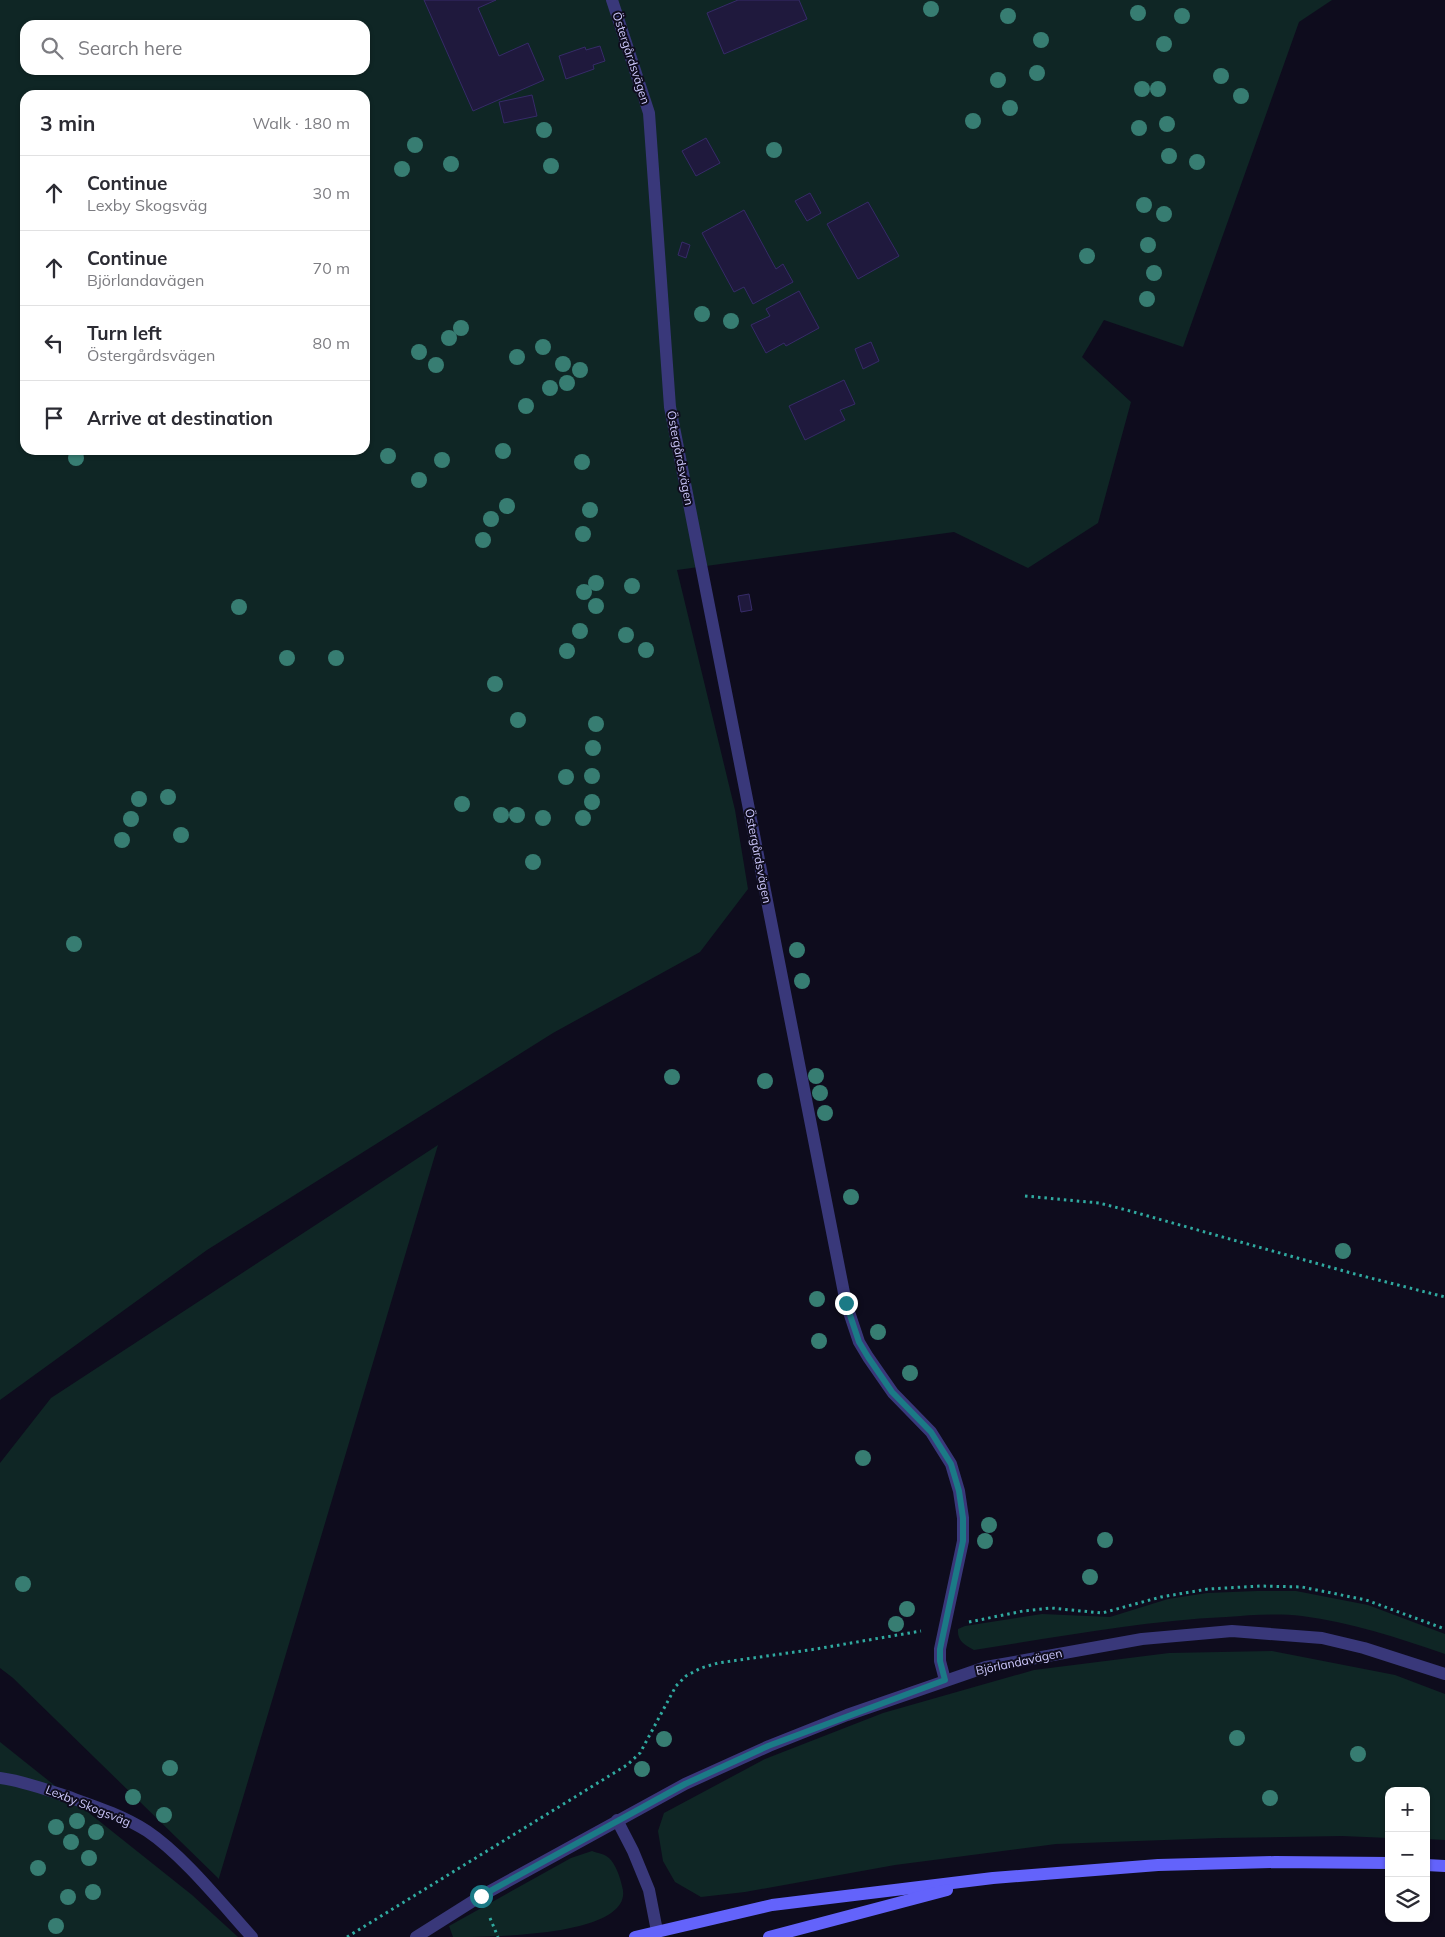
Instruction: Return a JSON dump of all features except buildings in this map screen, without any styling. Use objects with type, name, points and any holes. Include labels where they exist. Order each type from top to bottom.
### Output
[{"type":"street","name":"Östergårdsvägen","points":[[612,0],[649,113],[670,406],[846,1303],[859,1342],[868,1357],[892,1392],[931,1432],[951,1464],[959,1491],[963,1518],[963,1541],[940,1649],[940,1661],[945,1680]]},
{"type":"street","name":"Björlandavägen","points":[[617,1820],[685,1784],[768,1746],[945,1680],[986,1667],[1106,1645],[1142,1639],[1232,1631],[1322,1638],[1364,1648],[1445,1674]]},
{"type":"street","name":"Lexby Skogsväg","points":[[0,1778],[25,1782],[96,1806],[128,1820],[147,1831],[167,1847],[194,1874],[252,1937]]},
{"type":"street","points":[[416,1937],[481,1896],[617,1820],[633,1851],[649,1890],[658,1934]]},
{"type":"street","points":[[635,1937],[658,1934],[772,1905],[993,1878],[1158,1865],[1275,1862],[1385,1863]]},
{"type":"street","points":[[1430,1865],[1445,1866]]},
{"type":"street","points":[[769,1937],[993,1878]]},
{"type":"path","points":[[1025,1196],[1098,1203],[1445,1297]]},
{"type":"green space","points":[[0,0],[1332,0],[1299,22],[1183,347],[1104,320],[1082,357],[1131,402],[1098,523],[1028,568],[954,532],[677,570],[735,810],[748,889],[700,952],[553,1033],[207,1250],[0,1400]]},
{"type":"green space","points":[[438,1145],[219,1879],[13,1678],[0,1668],[0,1463],[51,1398]]},
{"type":"green space","points":[[1296,1591],[1368,1605],[1445,1634],[1445,1654],[1356,1626],[1302,1616],[1283,1615],[1163,1622],[974,1650],[962,1642],[958,1633],[958,1629],[965,1626],[1042,1614],[1110,1617],[1168,1599],[1207,1593]]},
{"type":"green space","points":[[1272,1651],[1395,1675],[1445,1694],[1445,1840],[1430,1839],[1430,1787],[1385,1787],[1385,1838],[1342,1836],[1219,1838],[1056,1844],[895,1865],[745,1892],[701,1897],[675,1882],[663,1861],[658,1831],[664,1813],[765,1759],[883,1713],[1034,1670],[1169,1653]]},
{"type":"green space","points":[[0,1742],[192,1895],[238,1937],[0,1937]]},
{"type":"green space","points":[[592,1851],[609,1858],[617,1871],[622,1886],[621,1903],[607,1915],[585,1925],[557,1931],[497,1936],[453,1937],[449,1926],[571,1858]]},
{"type":"route","points":[[481,1896],[685,1784],[768,1746],[945,1680],[940,1661],[940,1649],[963,1541],[963,1518],[959,1491],[951,1464],[931,1432],[892,1392],[868,1357],[859,1342],[846,1303]]}]
